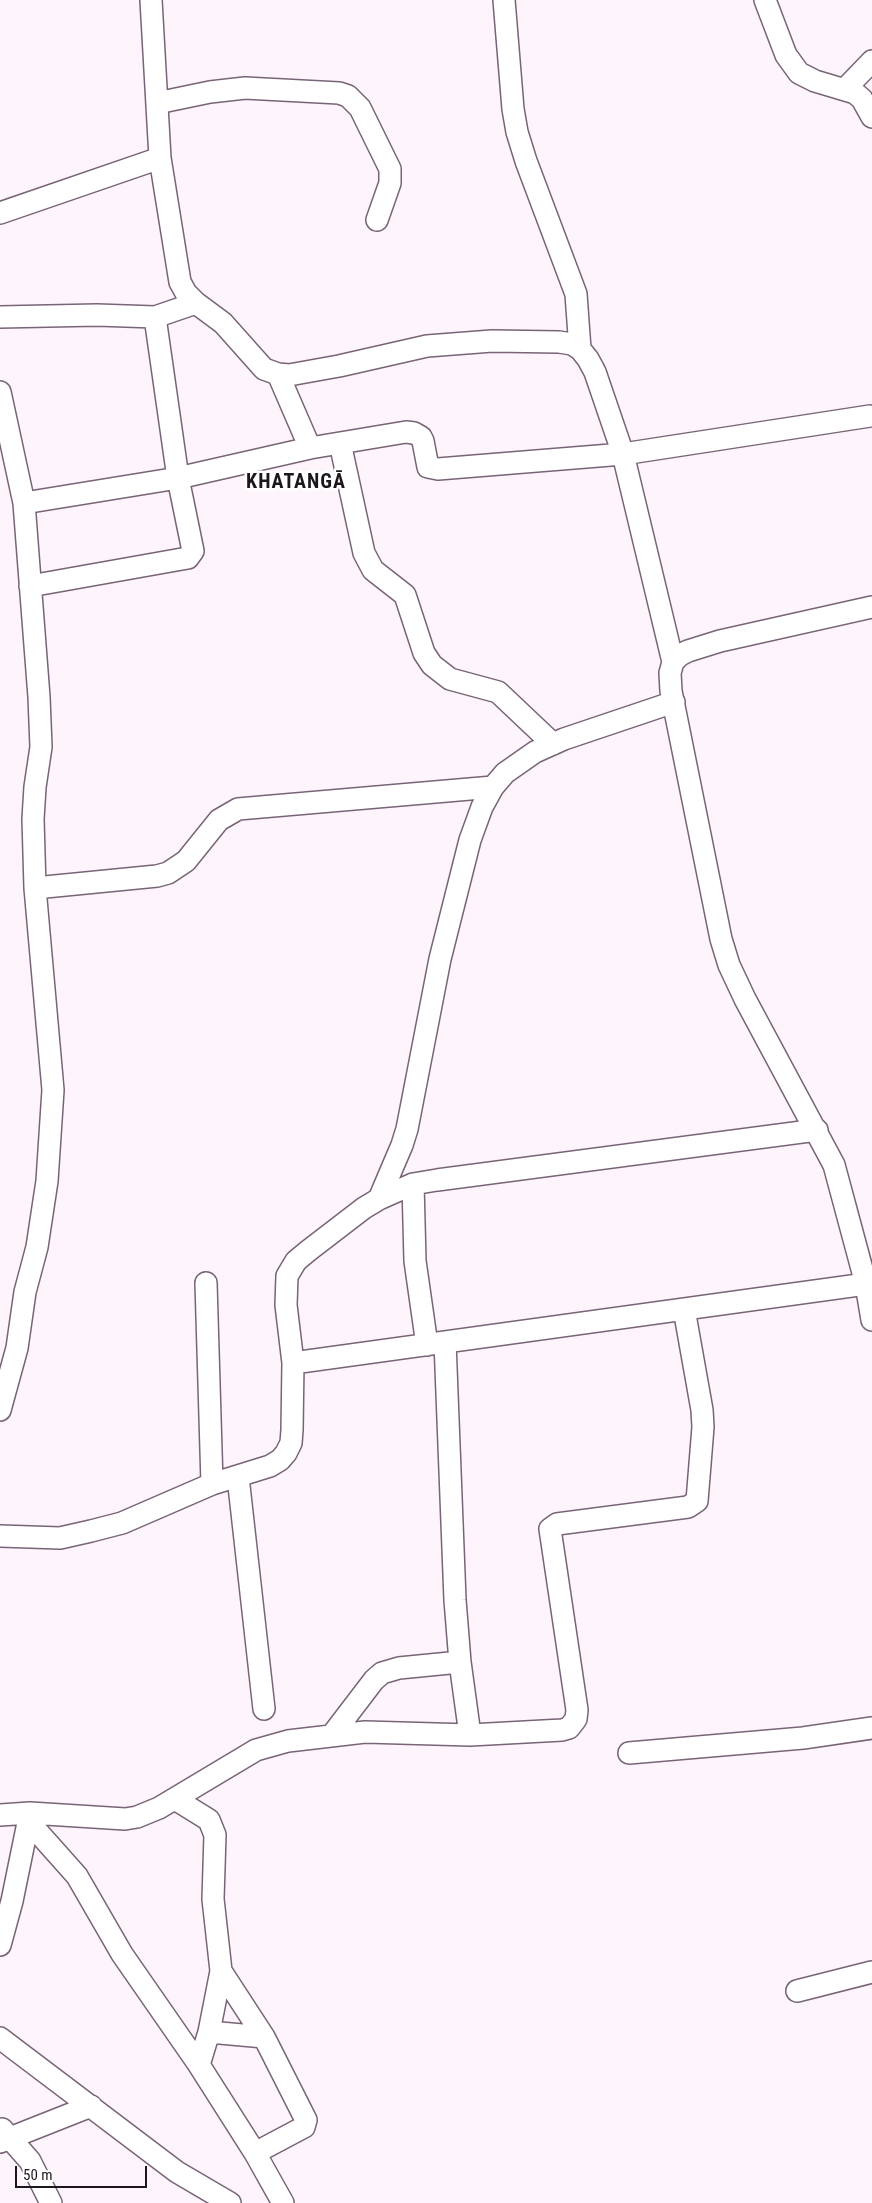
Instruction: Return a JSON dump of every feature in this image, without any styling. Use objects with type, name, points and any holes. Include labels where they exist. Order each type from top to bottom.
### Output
[{"type":"street","points":[[151,0],[160,158],[180,282],[196,303],[223,323],[264,369],[278,374],[289,375],[330,368],[427,346],[492,341],[559,342],[572,344],[580,349],[588,359],[595,372],[623,454],[673,662],[670,673],[674,702],[721,939],[729,965],[745,999],[817,1130],[834,1165],[866,1284],[872,1320]]},
{"type":"street","points":[[504,0],[513,109],[517,132],[576,294],[580,349]]},
{"type":"street","points":[[765,0],[786,55],[799,73],[815,81],[845,89],[862,99],[872,117]]},
{"type":"street","points":[[845,89],[872,61]]},
{"type":"street","points":[[157,103],[210,92],[245,88],[339,93],[348,96],[360,108],[390,169],[390,183],[377,220]]},
{"type":"street","points":[[0,214],[160,158]]},
{"type":"street","points":[[0,317],[97,315],[155,317],[196,303]]},
{"type":"street","points":[[30,586],[188,558],[193,551],[178,478],[155,317]]},
{"type":"street","points":[[278,374],[310,448]]},
{"type":"street","points":[[0,392],[24,503],[41,724],[41,747],[35,787],[33,819],[35,888],[53,1090],[47,1181],[37,1247],[26,1292],[8,1348],[0,1410]]},
{"type":"street","points":[[24,503],[178,478],[310,448],[406,432],[414,433],[421,437],[426,464],[434,469],[623,454],[870,416]]},
{"type":"street","points":[[340,443],[364,553],[373,570],[405,595],[424,653],[432,665],[450,679],[498,692],[553,744]]},
{"type":"street","points":[[673,662],[680,655],[688,651],[720,641],[872,607]]},
{"type":"street","points":[[379,1199],[402,1146],[407,1128],[440,959],[470,840],[482,807],[493,787],[520,762],[553,744],[674,702]]},
{"type":"street","points":[[35,888],[157,876],[168,873],[186,861],[219,820],[238,809],[493,787]]},
{"type":"street","points":[[0,1536],[60,1538],[122,1523],[212,1484],[270,1466],[286,1453],[292,1443],[293,1363],[286,1305],[287,1276],[291,1268],[315,1246],[364,1208],[379,1199],[413,1184],[817,1130]]},
{"type":"street","points":[[413,1184],[415,1261],[436,1344],[460,1662],[470,1735]]},
{"type":"street","points":[[206,1284],[212,1484]]},
{"type":"street","points":[[293,1363],[866,1284]]},
{"type":"street","points":[[0,1814],[29,1817],[125,1819],[148,1814],[256,1750],[288,1741],[365,1732],[470,1735],[562,1730],[574,1724],[577,1710],[550,1532],[552,1526],[683,1508],[691,1506],[697,1501],[703,1427],[702,1410],[684,1309]]},
{"type":"street","points":[[238,1477],[264,1709]]},
{"type":"street","points":[[332,1735],[374,1680],[382,1673],[399,1668],[460,1662]]},
{"type":"street","points":[[629,1753],[803,1738],[872,1728]]},
{"type":"street","points":[[175,1799],[205,1817],[214,1829],[215,1835],[213,1900],[220,1971],[209,2032],[199,2065]]},
{"type":"street","points":[[0,1945],[12,1901],[29,1817]]},
{"type":"street","points":[[29,1817],[77,1876],[122,1954],[199,2065],[255,2153],[283,2203]]},
{"type":"street","points":[[220,1971],[264,2037],[305,2115],[307,2123],[255,2153]]},
{"type":"street","points":[[797,1991],[872,1972]]},
{"type":"street","points":[[209,2032],[264,2037]]},
{"type":"street","points":[[0,2038],[91,2106],[203,2195],[230,2203]]},
{"type":"street","points":[[51,2203],[30,2161],[3,2136],[91,2106]]},
{"type":"district","name":"KHATANGĀ","points":[[296,483]]}]
